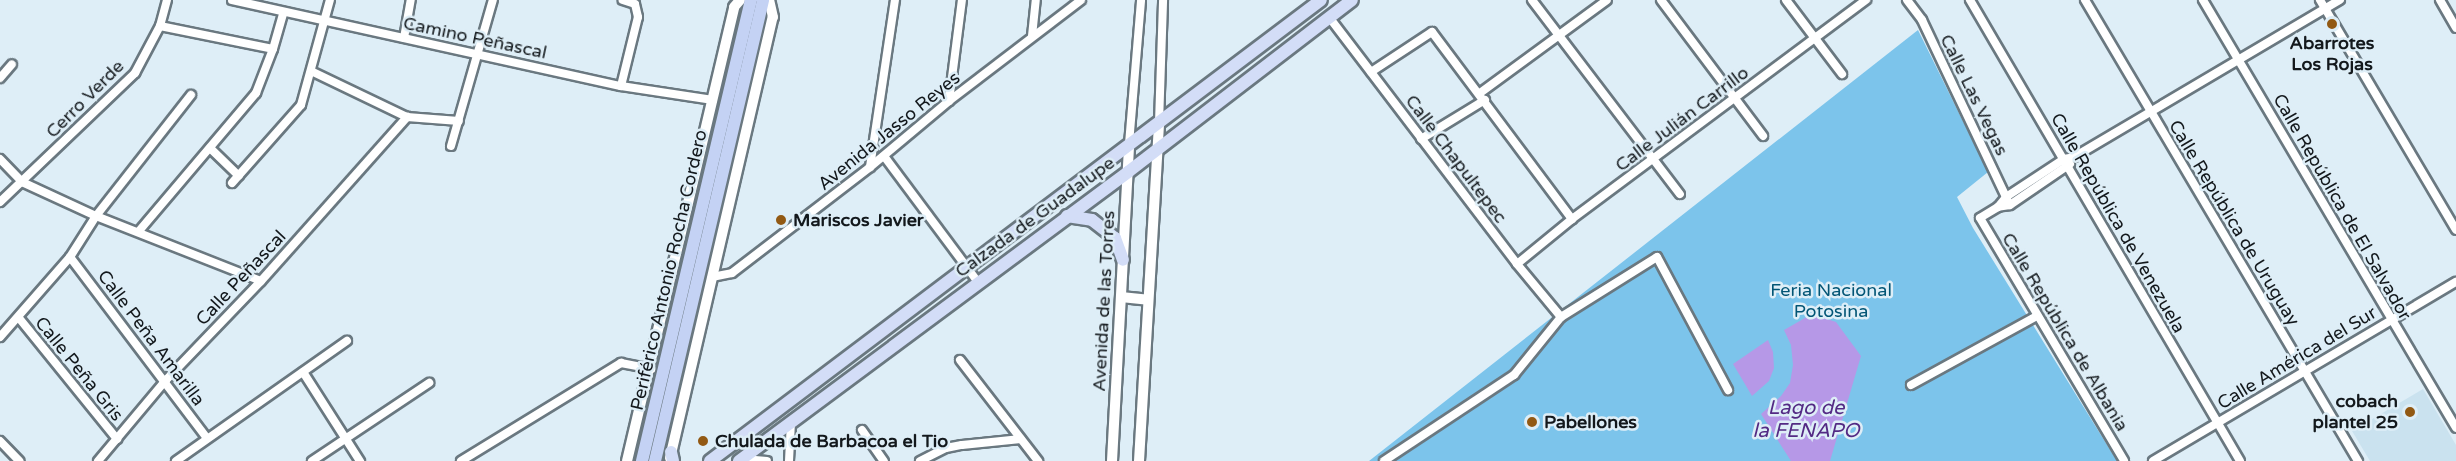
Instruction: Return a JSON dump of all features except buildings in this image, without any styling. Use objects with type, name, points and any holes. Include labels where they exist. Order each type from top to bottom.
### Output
[{"type":"highway","points":[[737,88],[751,0]]},
{"type":"highway","points":[[737,88],[763,0]]},
{"type":"highway","name":"Periférico Antonio Rocha Cordero","points":[[642,461],[737,88]]},
{"type":"highway","name":"Periférico Antonio Rocha Cordero","points":[[655,461],[737,88]]},
{"type":"main road","points":[[627,461],[651,369],[734,7],[740,0]]},
{"type":"main road","points":[[670,459],[773,17],[769,0]]},
{"type":"main road","name":"Calzada de Guadalupe","points":[[710,461],[1321,0]]},
{"type":"main road","name":"Calzada de Guadalupe","points":[[740,460],[1128,172],[1157,147],[1352,0]]},
{"type":"main road","points":[[1218,79],[1228,93]]},
{"type":"main road","points":[[1139,461],[1158,123]]},
{"type":"main road","name":"Avenida de las Torres","points":[[1112,461],[1130,144]]},
{"type":"main road","points":[[1067,216],[1092,220],[1115,238],[1123,260]]},
{"type":"main road","points":[[1121,297],[1148,300]]},
{"type":"main road","points":[[633,440],[633,455],[636,461]]},
{"type":"street","name":"Cerro Verde","points":[[0,202],[135,73],[160,26],[167,0]]},
{"type":"street","name":"Camino Peñascal","points":[[232,0],[621,86],[713,100]]},
{"type":"street","points":[[232,183],[301,105],[330,0]]},
{"type":"street","points":[[404,38],[411,0]]},
{"type":"street","points":[[451,146],[493,0]]},
{"type":"street","points":[[621,86],[638,17],[634,4],[623,0]]},
{"type":"street","points":[[870,167],[895,0]]},
{"type":"street","points":[[949,101],[962,0]]},
{"type":"street","points":[[1032,36],[1036,0]]},
{"type":"street","name":"Avenida Jasso Reyes","points":[[712,277],[732,273],[884,156],[1032,36],[1081,0]]},
{"type":"street","name":"Avenida de las Torres","points":[[1130,144],[1141,0]]},
{"type":"street","points":[[1158,123],[1163,0]]},
{"type":"street","points":[[1532,0],[1680,194]]},
{"type":"street","points":[[1421,139],[1483,96],[1607,0]]},
{"type":"street","points":[[1661,0],[1763,136]]},
{"type":"street","points":[[1786,0],[1842,74]]},
{"type":"street","name":"Calle Julián Carrillo","points":[[1517,264],[1572,219],[1735,99],[1814,36],[1866,0]]},
{"type":"street","name":"Calle Las Vegas","points":[[1907,0],[1922,20],[2010,205]]},
{"type":"street","name":"Calle República de Venezuela","points":[[1970,0],[2240,461]]},
{"type":"street","name":"Calle República de Uruguay","points":[[2085,0],[2358,461]]},
{"type":"street","name":"Calle República de El Salvador","points":[[2203,0],[2456,428]]},
{"type":"street","points":[[2320,0],[2456,230]]},
{"type":"street","points":[[1998,207],[2006,197],[2064,159],[2074,157],[2340,0]]},
{"type":"street","points":[[2440,0],[2456,28]]},
{"type":"street","points":[[139,231],[256,93],[273,49],[283,13]]},
{"type":"street","name":"Calle Chapultepec","points":[[1329,17],[1517,264],[1562,317]]},
{"type":"street","points":[[160,26],[273,49]]},
{"type":"street","points":[[1371,72],[1432,32],[1483,96],[1572,219]]},
{"type":"street","points":[[0,78],[12,64]]},
{"type":"street","points":[[310,71],[407,117],[459,121]]},
{"type":"street","points":[[0,337],[70,257],[96,216],[191,95]]},
{"type":"street","name":"Calle Peñascal","points":[[98,461],[166,380],[261,281],[407,117]]},
{"type":"street","points":[[210,148],[239,176]]},
{"type":"street","points":[[884,156],[978,282]]},
{"type":"street","points":[[1998,207],[2010,205],[2068,167],[2074,157]]},
{"type":"street","points":[[0,159],[22,182],[96,216],[139,231],[261,281]]},
{"type":"street","name":"Calle República de Albania","points":[[1998,207],[1980,218],[2124,461]]},
{"type":"street","name":"Calle Peña Amarilla","points":[[70,257],[166,380],[207,438]]},
{"type":"street","points":[[1384,461],[1514,375],[1562,317],[1657,257],[1728,390]]},
{"type":"street","name":"Calle América del Sur","points":[[2153,461],[2456,282]]},
{"type":"street","points":[[1911,385],[2037,316]]},
{"type":"street","name":"Calle Peña Gris","points":[[19,318],[117,439]]},
{"type":"street","points":[[176,461],[346,341]]},
{"type":"street","points":[[960,360],[1038,461]]},
{"type":"street","points":[[461,461],[621,363],[651,369]]},
{"type":"street","points":[[303,372],[345,441],[360,461]]},
{"type":"street","points":[[312,461],[429,383]]},
{"type":"street","points":[[789,461],[791,421]]},
{"type":"street","points":[[862,430],[884,461]]},
{"type":"street","points":[[920,461],[946,448],[1021,439]]},
{"type":"street","points":[[2,447],[19,461]]},
{"type":"street","points":[[740,460],[767,461]]},
{"type":"shaded area","name":"cobach plantel 25","points":[[2423,389],[2456,445],[2456,461],[2370,461],[2352,431]]},
{"type":"green space","name":"Feria Nacional Potosina","points":[[1918,30],[1988,172],[1957,197],[1973,228],[2117,461],[1369,461]]},
{"type":"water","name":"Lago de la FENAPO","points":[[1812,314],[1836,322],[1861,356],[1830,461],[1791,461],[1761,414],[1781,396],[1790,383],[1793,365],[1791,345],[1784,330]]},
{"type":"water","points":[[1768,340],[1773,352],[1774,368],[1769,381],[1752,396],[1733,364]]},
{"type":"place","name":"Abarrotes Los Rojas","points":[[2332,24]]},
{"type":"place","name":"Mariscos Javier","points":[[781,220]]},
{"type":"place","name":"cobach plantel 25","points":[[2410,412]]},
{"type":"place","name":"Pabellones","points":[[1532,422]]},
{"type":"place","name":"Chulada de Barbacoa el Tio","points":[[703,441]]}]
